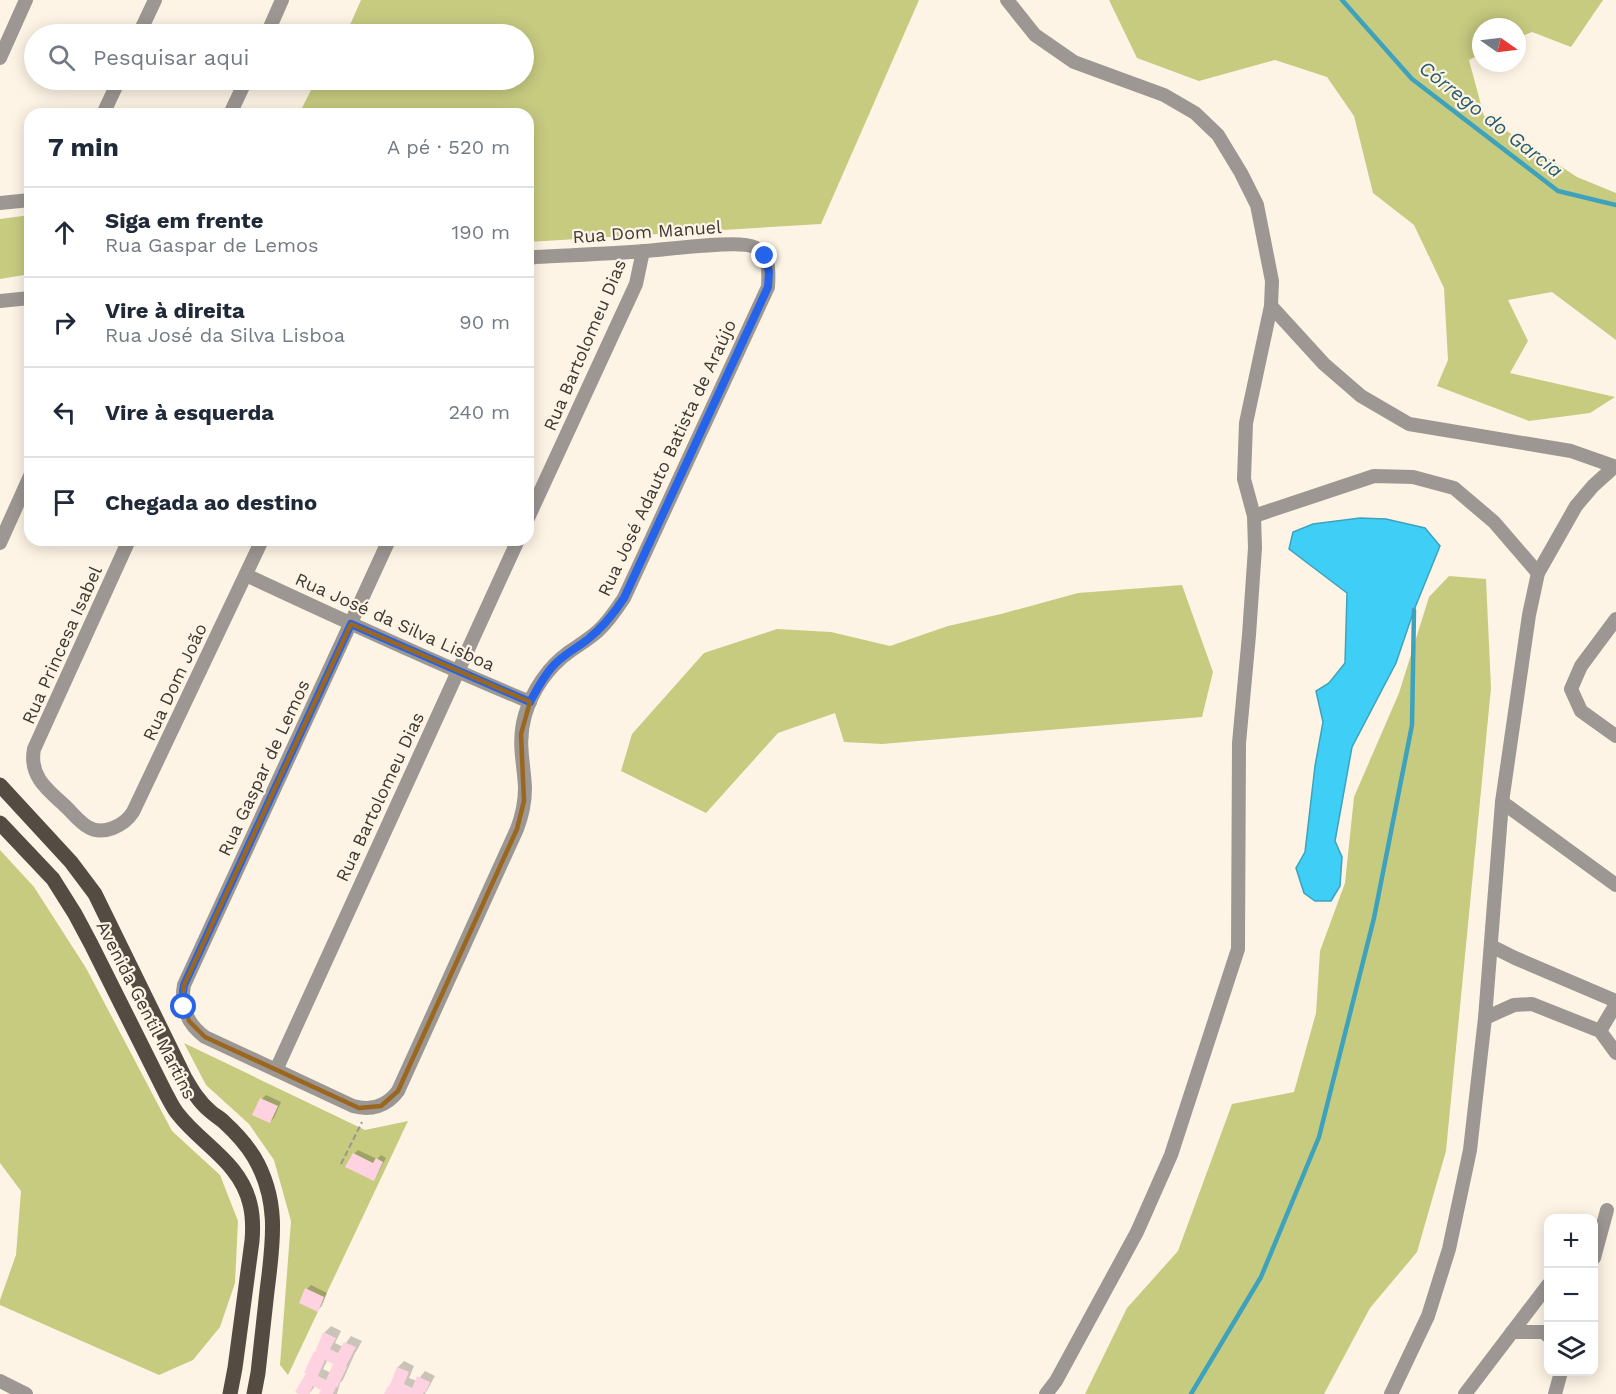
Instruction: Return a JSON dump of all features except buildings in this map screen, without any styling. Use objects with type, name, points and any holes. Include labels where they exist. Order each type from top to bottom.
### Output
[{"type":"main road","name":"Avenida Gentil Martins","points":[[0,785],[72,862],[95,894],[185,1078],[196,1096],[240,1138],[264,1177],[270,1198],[273,1243],[254,1394]]},
{"type":"main road","name":"Avenida Gentil Martins","points":[[0,823],[53,879],[75,914],[165,1094],[178,1114],[223,1157],[244,1187],[250,1203],[253,1222],[252,1241],[236,1368],[230,1394]]},
{"type":"main road","points":[[236,1368],[249,1368],[258,1373]]},
{"type":"street","points":[[0,58],[26,0]]},
{"type":"street","points":[[144,24],[155,0]]},
{"type":"street","points":[[271,24],[282,0]]},
{"type":"street","points":[[1007,0],[1035,35],[1074,62],[1164,95],[1195,113],[1218,135],[1257,205],[1272,281],[1271,306],[1246,423],[1244,479],[1254,516],[1254,568],[1239,743],[1238,949],[1171,1155],[1137,1232],[1056,1382],[1046,1394]]},
{"type":"street","points":[[106,108],[114,90]]},
{"type":"street","points":[[233,108],[241,90]]},
{"type":"street","points":[[0,203],[24,201]]},
{"type":"street","name":"Rua Dom Manuel","points":[[534,257],[734,243],[753,246],[765,256]]},
{"type":"street","name":"Rua Bartolomeu Dias","points":[[534,505],[636,284],[643,251]]},
{"type":"street","name":"Rua José Adauto Batista de Araújo","points":[[372,1108],[386,1103],[398,1091],[517,829],[525,787],[521,734],[530,702],[541,681],[553,666],[599,630],[624,598],[768,287],[769,272],[765,256]]},
{"type":"street","points":[[0,301],[24,299]]},
{"type":"street","points":[[1271,306],[1324,364],[1361,396],[1409,424],[1571,451],[1615,467],[1593,486],[1576,506],[1538,573],[1529,615],[1502,802],[1485,1018],[1470,1150],[1449,1249],[1428,1316],[1391,1394]]},
{"type":"street","points":[[1254,516],[1374,476],[1413,477],[1454,488],[1494,522],[1538,573]]},
{"type":"street","points":[[0,543],[24,489]]},
{"type":"street","name":"Rua Princesa Isabel","points":[[109,830],[88,827],[44,786],[33,766],[34,749],[126,546]]},
{"type":"street","name":"Rua Dom João","points":[[109,830],[121,825],[133,812],[259,546]]},
{"type":"street","name":"Rua Gaspar de Lemos","points":[[276,1070],[205,1036],[194,1027],[186,1014],[183,1000],[184,985],[386,546]]},
{"type":"street","name":"Rua Bartolomeu Dias","points":[[276,1070],[515,546]]},
{"type":"street","name":"Rua José da Silva Lisboa","points":[[246,574],[351,624],[530,702]]},
{"type":"street","points":[[1616,619],[1581,666],[1571,689],[1581,711],[1616,736]]},
{"type":"street","points":[[1502,802],[1616,885]]},
{"type":"street","points":[[1491,946],[1616,1003],[1600,1031]]},
{"type":"street","points":[[1485,1018],[1514,1005],[1532,1004],[1600,1031],[1616,1053]]},
{"type":"street","points":[[276,1070],[353,1106],[372,1108]]},
{"type":"street","points":[[1598,1221],[1612,1205]]},
{"type":"street","points":[[1598,1244],[1612,1205]]},
{"type":"street","points":[[1465,1394],[1544,1290]]},
{"type":"street","points":[[1512,1332],[1544,1332]]},
{"type":"street","points":[[1555,1394],[1560,1376]]},
{"type":"street","points":[[0,1381],[26,1394]]},
{"type":"path","points":[[341,1164],[372,1108]]},
{"type":"highlighted area","points":[[351,624],[530,702],[521,734],[524,801],[517,829],[398,1091],[381,1106],[359,1108],[205,1037],[189,1021],[183,1000],[184,985]]},
{"type":"green space","points":[[361,0],[919,0],[821,224],[534,242],[534,108],[302,108],[311,90],[534,90],[534,24],[350,24]]},
{"type":"green space","points":[[1109,0],[1603,0],[1571,47],[1532,32],[1526,34],[1526,18],[1472,18],[1472,58],[1469,60],[1484,116],[1577,177],[1616,193],[1616,340],[1552,292],[1508,300],[1528,341],[1510,373],[1615,397],[1590,413],[1529,421],[1437,386],[1448,360],[1444,288],[1414,225],[1373,193],[1354,116],[1327,77],[1275,60],[1199,81],[1137,58]]},
{"type":"green space","points":[[24,216],[24,275],[0,279],[0,219]]},
{"type":"green space","points":[[1449,576],[1486,579],[1491,688],[1446,1151],[1417,1252],[1370,1308],[1324,1394],[1085,1394],[1127,1308],[1178,1251],[1232,1104],[1294,1092],[1316,1013],[1320,951],[1345,883],[1354,797],[1399,693],[1429,597]]},
{"type":"green space","points":[[1182,585],[1213,672],[1202,717],[882,744],[844,742],[835,713],[778,733],[706,813],[621,771],[632,734],[704,653],[777,629],[831,632],[890,646],[948,626],[1078,593]]},
{"type":"green space","points":[[0,850],[34,887],[86,968],[172,1131],[220,1175],[238,1221],[235,1283],[220,1327],[193,1360],[159,1375],[0,1305],[16,1255],[21,1191],[0,1163]]},
{"type":"green space","points":[[184,1043],[365,1130],[408,1121],[288,1375],[280,1365],[291,1221],[274,1160],[249,1124],[206,1085]]},
{"type":"water","points":[[1360,518],[1386,519],[1425,528],[1440,546],[1414,610],[1396,663],[1352,747],[1335,841],[1342,857],[1340,886],[1331,901],[1315,901],[1304,893],[1296,868],[1305,852],[1315,766],[1323,722],[1316,691],[1329,683],[1345,663],[1347,593],[1289,549],[1293,532],[1313,524]]},
{"type":"waterway","name":"Córrego do Garcia","points":[[1342,0],[1412,79],[1558,191],[1616,205]]},
{"type":"waterway","points":[[1191,1394],[1261,1277],[1319,1137],[1374,918],[1412,725],[1414,610]]},
{"type":"route","points":[[184,1007],[184,985],[351,624],[530,702],[541,681],[553,666],[599,630],[624,598],[768,287],[769,272],[765,256]]}]
